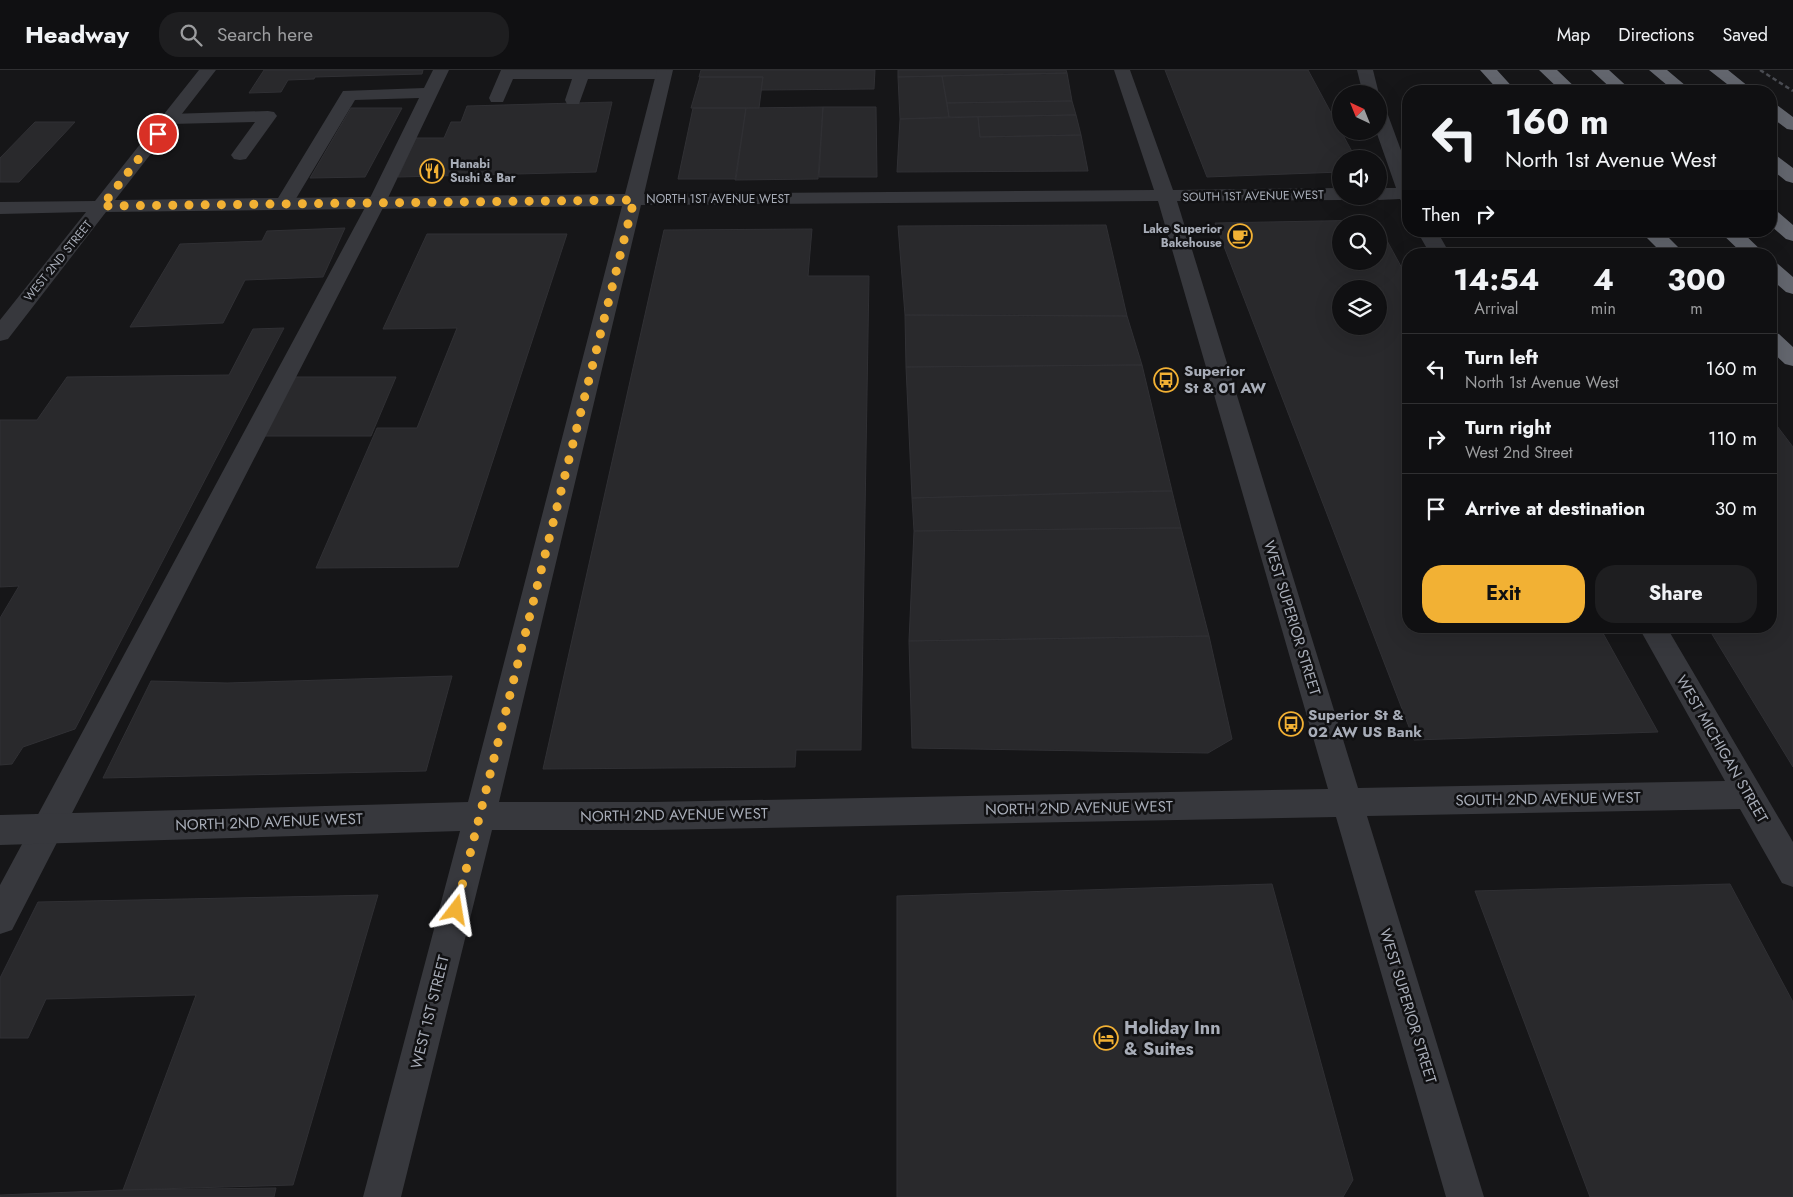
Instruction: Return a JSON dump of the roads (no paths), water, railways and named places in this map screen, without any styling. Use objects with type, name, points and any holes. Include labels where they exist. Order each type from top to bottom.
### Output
[{"type":"highway","points":[[1488,70],[1502,85]]},
{"type":"highway","points":[[1547,70],[1564,85]]},
{"type":"highway","points":[[1599,70],[1617,85]]},
{"type":"highway","points":[[1657,70],[1676,85]]},
{"type":"highway","points":[[1717,70],[1738,85]]},
{"type":"highway","points":[[1777,113],[1793,125]]},
{"type":"highway","points":[[1777,165],[1793,177]]},
{"type":"highway","points":[[1777,221],[1793,235]]},
{"type":"highway","points":[[1656,237],[1668,248]]},
{"type":"highway","points":[[1736,237],[1748,248]]},
{"type":"highway","points":[[1777,273],[1793,288]]},
{"type":"highway","points":[[1777,344],[1793,359]]},
{"type":"street","name":"WEST 2ND STREET","points":[[0,334],[208,70]]},
{"type":"street","points":[[0,918],[377,202],[441,70]]},
{"type":"street","name":"WEST SUPERIOR STREET","points":[[1122,70],[1166,197],[1465,1197]]},
{"type":"street","points":[[1365,70],[1369,85]]},
{"type":"street","points":[[497,98],[508,72],[665,72]]},
{"type":"street","points":[[573,100],[582,72]]},
{"type":"street","name":"WEST 1ST STREET","points":[[382,1197],[480,816],[665,72]]},
{"type":"street","points":[[284,203],[349,95],[430,92]]},
{"type":"street","points":[[170,119],[268,116],[240,155]]},
{"type":"street","points":[[1388,140],[1402,178]]},
{"type":"street","name":"SOUTH 1ST AVENUE WEST","points":[[1166,197],[1332,194]]},
{"type":"street","points":[[1387,194],[1402,195]]},
{"type":"street","name":"NORTH 1ST AVENUE WEST","points":[[0,208],[377,202],[1166,197]]},
{"type":"street","name":"WEST MICHIGAN STREET","points":[[1656,633],[1793,872]]},
{"type":"street","name":"SOUTH 2ND AVENUE WEST","points":[[1348,803],[1748,794]]},
{"type":"street","name":"NORTH 2ND AVENUE WEST","points":[[0,830],[480,816],[673,816],[1348,803]]},
{"type":"railway","points":[[1760,70],[1793,91]]},
{"type":"place","name":"Hanabi Sushi & Bar","points":[[432,171]]},
{"type":"place","name":"Lake Superior Bakehouse","points":[[1240,236]]},
{"type":"place","name":"Superior St & 01 AW","points":[[1166,380]]},
{"type":"place","name":"Superior St & 02 AW US Bank","points":[[1291,724]]},
{"type":"place","name":"Holiday Inn & Suites","points":[[1106,1038]]}]
